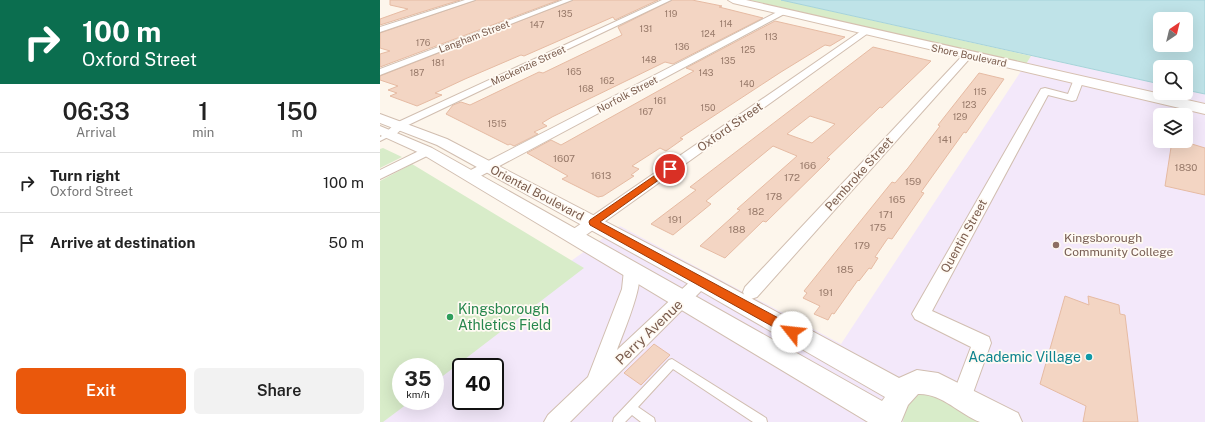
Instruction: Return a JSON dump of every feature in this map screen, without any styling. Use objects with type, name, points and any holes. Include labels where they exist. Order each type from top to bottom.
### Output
[{"type":"main road","name":"Shore Boulevard","points":[[733,0],[1205,108]]},
{"type":"street","points":[[380,30],[472,0]]},
{"type":"street","name":"Langham Street","points":[[380,72],[568,0]]},
{"type":"street","name":"Mackenzie Street","points":[[387,132],[668,0]]},
{"type":"street","name":"Norfolk Street","points":[[470,176],[784,12]]},
{"type":"street","name":"Oxford Street","points":[[574,236],[867,31]]},
{"type":"street","name":"Pembroke Street","points":[[750,292],[968,55]]},
{"type":"street","name":"Quentin Street","points":[[962,397],[982,343],[921,314],[1045,91],[1072,98],[1079,79]]},
{"type":"street","name":"Oriental Boulevard","points":[[380,118],[387,132],[426,151],[574,236],[887,421],[901,392],[702,280],[442,142],[387,132]]},
{"type":"street","points":[[380,175],[426,151]]},
{"type":"street","name":"Perry Avenue","points":[[596,383],[630,289],[632,270]]},
{"type":"street","name":"Perry Avenue","points":[[555,422],[702,280]]},
{"type":"street","points":[[901,392],[910,384],[927,382],[938,385],[1008,422]]},
{"type":"lane","points":[[618,422],[672,363],[762,422]]},
{"type":"lane","points":[[631,408],[650,422]]},
{"type":"shaded area","name":"Kingsborough Community College","points":[[1031,56],[1153,82],[1153,100],[1193,100],[1193,91],[1205,94],[1205,422],[380,422],[380,181],[571,261],[620,226],[841,344]]},
{"type":"green space","points":[[749,0],[781,0],[1031,56],[1026,64]]},
{"type":"green space","points":[[383,148],[402,157],[380,168],[380,149]]},
{"type":"green space","name":"Kingsborough Athletics Field","points":[[412,164],[584,268],[466,358],[452,358],[452,369],[444,375],[444,358],[392,358],[392,410],[399,410],[383,422],[380,422],[380,181]]},
{"type":"green space","points":[[932,393],[988,422],[903,422],[904,412],[913,396]]},
{"type":"water","points":[[781,0],[1205,0],[1205,94],[1193,91],[1193,60],[1153,60],[1153,82]]},
{"type":"building","points":[[390,0],[460,0],[380,25],[380,19],[408,9],[390,5]]},
{"type":"building","points":[[476,0],[559,0],[380,67],[380,54],[390,51],[380,48],[380,33]]},
{"type":"building","points":[[573,0],[658,0],[615,20],[613,17],[524,56],[521,55],[465,79],[435,93],[442,95],[417,106],[390,96],[397,93],[388,90],[398,86],[380,80],[380,76]]},
{"type":"building","points":[[672,0],[692,0],[722,6],[719,7],[763,18],[673,64],[665,62],[552,117],[542,123],[547,126],[534,132],[538,134],[514,146],[510,144],[508,145],[446,114],[453,105],[461,102],[470,105],[539,72],[543,73],[622,35],[618,27]]},
{"type":"building","points":[[775,21],[845,37],[830,46],[825,45],[781,72],[680,138],[683,139],[666,151],[660,148],[632,166],[639,169],[631,175],[634,176],[603,196],[598,197],[562,179],[568,176],[527,153],[551,140],[561,145],[694,71],[686,68]]},
{"type":"building","points":[[873,47],[931,61],[827,158],[830,159],[766,222],[763,221],[725,258],[700,246],[740,210],[737,209],[797,156],[773,146],[706,201],[711,204],[673,235],[651,224],[696,190],[690,187]],"holes":[[[810,116],[835,124],[812,143],[787,134]]]},
{"type":"building","points":[[979,73],[1004,79],[966,133],[964,132],[921,192],[924,193],[892,239],[888,238],[875,257],[878,258],[871,269],[869,268],[859,281],[858,280],[828,320],[814,314],[820,306],[803,298],[807,293],[804,291],[892,182],[895,183],[908,168],[940,126],[938,125]]},
{"type":"building","points":[[1193,144],[1205,148],[1205,195],[1165,186],[1171,148],[1193,148]]},
{"type":"building","name":"Academic Village","points":[[1065,296],[1089,305],[1088,296],[1119,305],[1120,314],[1125,315],[1138,422],[1083,422],[1086,406],[1040,384]]},
{"type":"building","points":[[654,344],[670,355],[641,385],[624,373]]},
{"type":"place","name":"Kingsborough Community College","points":[[1056,245]]},
{"type":"place","name":"Kingsborough Athletics Field","points":[[450,317]]},
{"type":"place","name":"Academic Village","points":[[1089,357]]},
{"type":"route","points":[[670,169],[594,222],[702,280],[792,332]]}]
